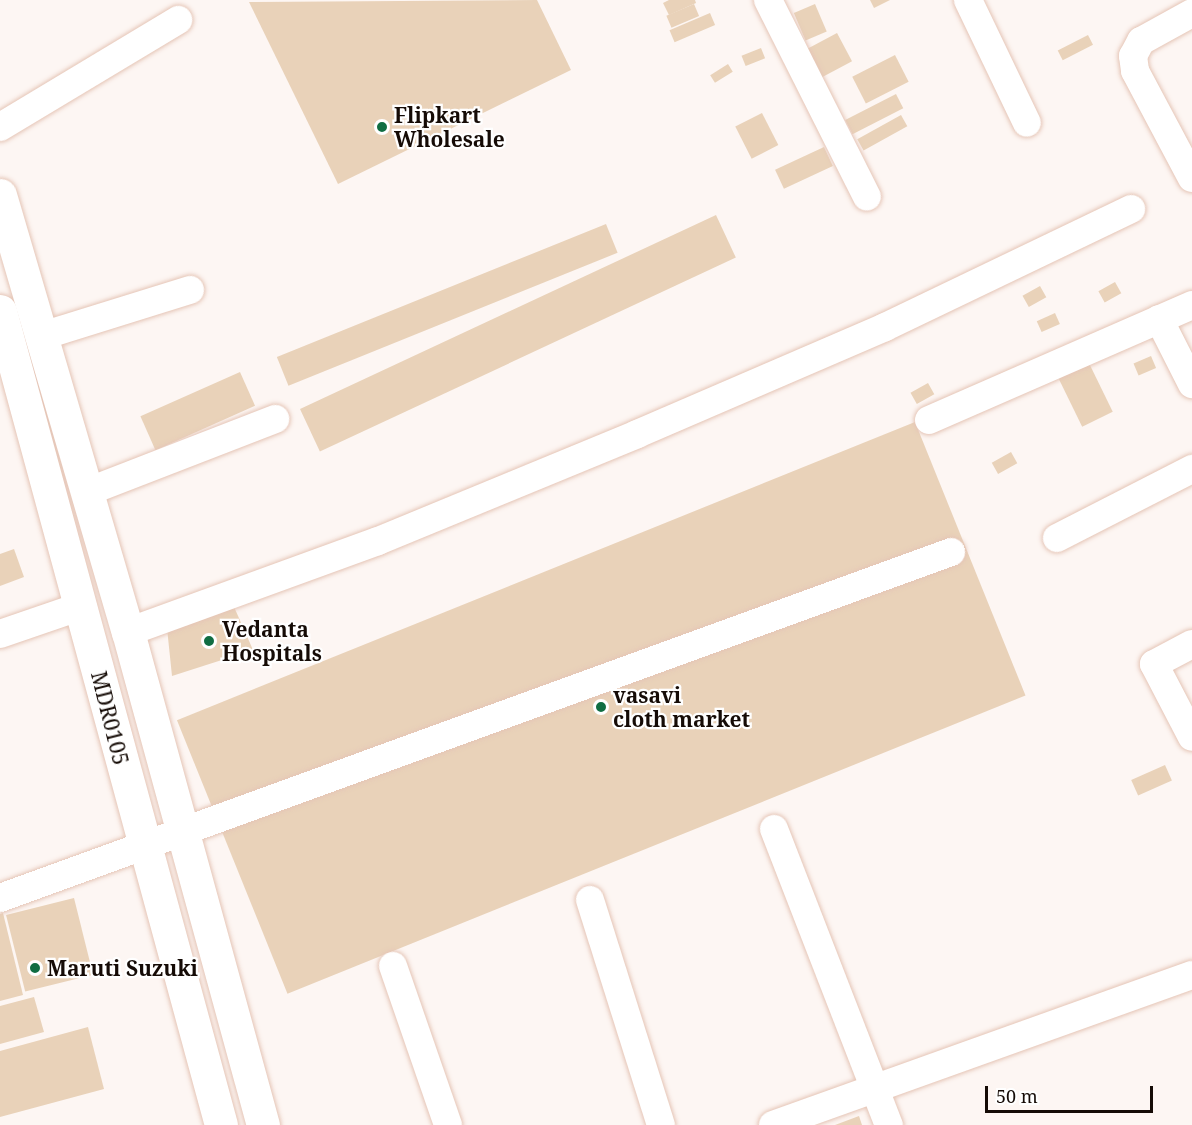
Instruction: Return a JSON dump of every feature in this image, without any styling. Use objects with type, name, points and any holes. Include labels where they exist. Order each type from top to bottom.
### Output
[{"type":"main road","name":"MDR0105","points":[[0,195],[128,632],[262,1125]]},
{"type":"main road","name":"MDR0105","points":[[0,311],[5,345],[82,606],[142,846],[221,1125]]},
{"type":"street","points":[[768,0],[867,197]]},
{"type":"street","points":[[968,0],[1027,123]]},
{"type":"street","points":[[1192,13],[1141,41],[1133,56],[1136,71],[1192,177]]},
{"type":"street","points":[[0,127],[178,20]]},
{"type":"street","points":[[128,632],[378,541],[637,434],[885,327],[1131,209]]},
{"type":"street","points":[[42,336],[190,290]]},
{"type":"street","points":[[929,420],[1192,304]]},
{"type":"street","points":[[1159,319],[1192,384]]},
{"type":"street","points":[[87,492],[275,419]]},
{"type":"street","points":[[1057,538],[1192,469]]},
{"type":"street","points":[[0,898],[951,552]]},
{"type":"street","points":[[0,634],[82,606]]},
{"type":"street","points":[[1192,644],[1154,663],[1192,737]]},
{"type":"street","points":[[774,829],[889,1125]]},
{"type":"street","points":[[590,900],[661,1125]]},
{"type":"street","points":[[393,966],[448,1125]]},
{"type":"street","points":[[773,1125],[1192,975]]},
{"type":"building","name":"Flipkart Wholesale","points":[[537,0],[571,70],[338,184],[249,2]]},
{"type":"building","points":[[669,0],[695,0],[696,3],[669,15],[663,3]]},
{"type":"building","points":[[870,0],[890,0],[874,8]]},
{"type":"building","points":[[694,4],[699,16],[671,28],[666,16]]},
{"type":"building","points":[[815,4],[827,32],[806,41],[794,13]]},
{"type":"building","points":[[710,13],[715,25],[675,42],[669,30]]},
{"type":"building","points":[[837,33],[852,61],[822,77],[807,49]]},
{"type":"building","points":[[1088,35],[1093,45],[1063,60],[1058,50]]},
{"type":"building","points":[[761,48],[765,58],[746,66],[742,56]]},
{"type":"building","points":[[895,55],[909,82],[866,104],[852,77]]},
{"type":"building","points":[[728,64],[733,72],[715,83],[710,75]]},
{"type":"building","points":[[896,94],[903,108],[852,134],[845,120]]},
{"type":"building","points":[[762,113],[778,145],[752,159],[735,127]]},
{"type":"building","points":[[901,115],[907,126],[864,151],[857,139]]},
{"type":"building","points":[[824,147],[833,166],[784,189],[775,170]]},
{"type":"building","points":[[716,215],[736,258],[320,452],[300,409]]},
{"type":"building","points":[[606,224],[618,253],[288,386],[277,357]]},
{"type":"building","points":[[1115,282],[1121,293],[1105,303],[1098,291]]},
{"type":"building","points":[[1040,286],[1046,297],[1029,307],[1023,296]]},
{"type":"building","points":[[1055,313],[1060,324],[1042,332],[1037,321]]},
{"type":"building","points":[[1151,356],[1156,368],[1139,375],[1134,363]]},
{"type":"building","points":[[1086,357],[1113,412],[1082,427],[1055,372]]},
{"type":"building","points":[[240,372],[255,406],[155,450],[140,416]]},
{"type":"building","points":[[928,383],[934,394],[917,404],[911,393]]},
{"type":"building","name":"vasavi cloth market","points":[[915,422],[1026,696],[287,994],[177,720]]},
{"type":"building","points":[[1011,452],[1017,463],[998,474],[992,463]]},
{"type":"building","points":[[14,549],[24,577],[0,586],[0,554]]},
{"type":"building","points":[[231,600],[253,650],[172,676],[167,628]]},
{"type":"building","points":[[1165,765],[1172,781],[1138,796],[1131,780]]},
{"type":"building","points":[[74,898],[93,975],[25,992],[6,915]]},
{"type":"building","points":[[3,913],[23,995],[0,1001],[0,914]]},
{"type":"building","points":[[34,997],[44,1032],[0,1044],[0,1006]]},
{"type":"building","points":[[88,1027],[104,1089],[0,1117],[0,1051]]},
{"type":"building","points":[[859,1116],[862,1125],[835,1125]]},
{"type":"place","name":"Flipkart Wholesale","points":[[382,127]]},
{"type":"place","name":"Vedanta Hospitals","points":[[209,641]]},
{"type":"place","name":"vasavi cloth market","points":[[601,707]]},
{"type":"place","name":"Maruti Suzuki","points":[[35,968]]}]
